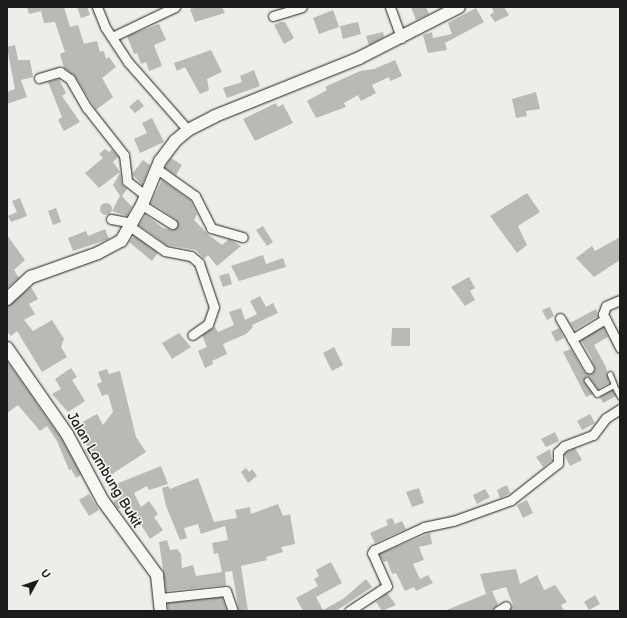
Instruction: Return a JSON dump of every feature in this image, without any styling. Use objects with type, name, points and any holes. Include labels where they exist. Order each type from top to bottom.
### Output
[{"type":"street","points":[[97,7],[112,37],[128,62],[188,130]]},
{"type":"street","points":[[112,37],[175,7]]},
{"type":"street","points":[[273,16],[302,7]]},
{"type":"street","points":[[390,7],[401,38]]},
{"type":"street","points":[[7,299],[31,277],[116,244],[132,225],[157,169],[168,149],[188,130],[401,38],[459,7]]},
{"type":"street","points":[[39,78],[60,72],[70,79],[87,108],[124,155],[127,181],[144,201],[172,224]]},
{"type":"street","points":[[157,169],[195,196],[211,228],[242,237]]},
{"type":"street","points":[[111,219],[132,225],[165,251],[191,256],[199,263],[214,307],[208,324],[192,335]]},
{"type":"street","points":[[620,300],[606,306],[603,310],[605,319],[620,348]]},
{"type":"street","points":[[560,318],[589,369]]},
{"type":"street","points":[[572,339],[605,319]]},
{"type":"street","name":"Jalan Lambung Bukit","points":[[7,348],[67,434],[103,501],[157,575],[161,611]]},
{"type":"street","points":[[349,611],[387,586],[372,553],[374,550],[424,527],[453,522],[511,500],[558,463],[558,452],[564,446],[592,436],[606,418],[620,409]]},
{"type":"street","points":[[160,598],[226,591],[233,611]]},
{"type":"street","points":[[498,611],[506,606]]},
{"type":"lane","points":[[610,375],[620,396]]},
{"type":"lane","points":[[587,380],[597,394],[614,385]]},
{"type":"building","points":[[27,7],[64,7],[70,27],[78,25],[84,44],[97,41],[100,52],[104,51],[106,59],[109,57],[116,67],[102,78],[113,97],[96,110],[75,76],[64,68],[60,54],[65,52],[55,22],[44,23],[41,11],[29,14]]},
{"type":"building","points":[[77,7],[87,7],[90,15],[81,18]]},
{"type":"building","points":[[196,7],[222,7],[225,13],[195,22],[190,9]]},
{"type":"building","points":[[411,7],[426,7],[429,14],[416,20]]},
{"type":"building","points":[[491,7],[504,7],[509,15],[495,22],[490,15],[494,12]]},
{"type":"building","points":[[476,8],[484,22],[445,43],[447,50],[428,53],[423,35],[432,32],[433,38],[452,34],[448,23]]},
{"type":"building","points":[[333,10],[339,27],[319,34],[313,18]]},
{"type":"building","points":[[280,22],[285,22],[294,38],[284,44],[274,25]]},
{"type":"building","points":[[358,22],[361,34],[343,39],[340,26]]},
{"type":"building","points":[[159,24],[166,40],[154,45],[162,66],[149,71],[146,62],[141,64],[137,53],[134,54],[127,36]]},
{"type":"building","points":[[383,32],[384,37],[369,45],[366,36]]},
{"type":"building","points":[[15,45],[18,60],[30,60],[33,77],[21,80],[27,97],[7,104],[7,92],[15,89],[7,47]]},
{"type":"building","points":[[211,50],[222,72],[207,79],[209,90],[200,94],[185,67],[177,71],[174,63]]},
{"type":"building","points":[[395,60],[402,76],[390,81],[389,77],[372,85],[376,93],[361,101],[358,95],[344,103],[346,107],[316,118],[307,101],[327,90],[325,87],[360,71],[374,69]]},
{"type":"building","points":[[254,70],[260,86],[227,98],[223,88],[242,82],[240,76]]},
{"type":"building","points":[[59,79],[66,93],[62,96],[80,122],[64,131],[58,120],[62,117],[48,82]]},
{"type":"building","points":[[536,92],[540,109],[526,111],[527,116],[516,118],[512,99]]},
{"type":"building","points":[[138,99],[144,106],[135,113],[129,107]]},
{"type":"building","points":[[276,103],[278,107],[283,104],[293,123],[255,141],[243,119]]},
{"type":"building","points":[[152,118],[164,142],[140,153],[134,139],[147,133],[142,123]]},
{"type":"building","points":[[105,149],[109,152],[112,150],[118,157],[113,162],[120,172],[99,188],[85,173],[103,158],[99,154]]},
{"type":"building","points":[[171,158],[182,165],[176,175],[165,168]]},
{"type":"building","points":[[143,160],[150,165],[142,185],[132,174]]},
{"type":"building","points":[[120,173],[122,184],[127,189],[122,196],[132,207],[127,216],[112,211],[120,196],[113,185]]},
{"type":"building","points":[[162,180],[190,200],[197,214],[194,220],[209,235],[222,245],[229,239],[241,246],[217,266],[208,255],[204,259],[196,250],[167,245],[139,225],[146,215],[163,228],[172,230],[177,227],[176,219],[151,203]]},
{"type":"building","points":[[527,193],[540,212],[518,226],[527,245],[517,253],[490,216]]},
{"type":"building","points":[[20,198],[27,216],[11,222],[8,216],[17,212],[12,201]]},
{"type":"building","points":[[104,203],[108,203],[112,209],[108,215],[104,215],[100,211],[100,207]]},
{"type":"building","points":[[56,208],[61,222],[53,225],[48,211]]},
{"type":"building","points":[[263,226],[273,242],[267,246],[256,230]]},
{"type":"building","points":[[105,229],[109,239],[73,251],[68,238],[86,231],[88,236]]},
{"type":"building","points":[[7,235],[25,260],[14,270],[19,278],[7,288]]},
{"type":"building","points":[[134,236],[158,253],[152,261],[129,242]]},
{"type":"building","points":[[620,237],[620,260],[594,277],[576,258],[592,246],[595,251]]},
{"type":"building","points":[[263,255],[266,264],[283,258],[286,267],[239,281],[231,266]]},
{"type":"building","points":[[229,273],[232,284],[223,287],[219,276]]},
{"type":"building","points":[[469,277],[475,288],[470,291],[475,300],[465,306],[451,287]]},
{"type":"building","points":[[31,287],[38,299],[29,304],[35,314],[24,320],[33,331],[52,320],[64,339],[61,347],[67,357],[42,372],[17,331],[11,336],[7,331],[7,306]]},
{"type":"building","points":[[260,296],[266,307],[273,303],[278,313],[252,325],[253,327],[246,334],[223,344],[227,354],[212,361],[213,364],[205,368],[198,351],[207,347],[202,335],[215,327],[218,332],[234,325],[229,312],[241,308],[245,320],[257,314],[250,301]]},
{"type":"building","points":[[550,307],[554,316],[547,320],[542,310]]},
{"type":"building","points":[[596,309],[598,316],[575,330],[570,323]]},
{"type":"building","points":[[603,327],[608,337],[594,345],[606,367],[609,383],[598,389],[590,378],[585,377],[584,382],[593,394],[586,397],[563,352],[571,349],[584,372],[592,374],[595,369],[591,357],[581,340]]},
{"type":"building","points":[[392,328],[410,328],[410,346],[391,346]]},
{"type":"building","points":[[559,328],[564,338],[556,342],[551,332]]},
{"type":"building","points":[[179,333],[191,347],[172,359],[162,343]]},
{"type":"building","points":[[334,347],[343,365],[332,371],[323,353]]},
{"type":"building","points":[[7,361],[61,438],[81,475],[76,478],[71,469],[69,470],[57,441],[47,426],[40,431],[18,405],[7,413]]},
{"type":"building","points":[[71,368],[77,377],[72,380],[85,401],[68,412],[52,394],[61,389],[55,379]]},
{"type":"building","points":[[107,369],[109,374],[120,371],[136,437],[146,452],[106,478],[84,450],[89,448],[81,438],[85,435],[79,424],[97,414],[103,425],[113,412],[108,394],[102,396],[97,384],[102,382],[98,372]]},
{"type":"building","points":[[612,390],[616,396],[603,403],[600,397]]},
{"type":"building","points":[[590,414],[595,423],[582,430],[577,421]]},
{"type":"building","points":[[555,432],[559,441],[546,447],[541,439]]},
{"type":"building","points":[[575,448],[582,460],[570,466],[564,454]]},
{"type":"building","points":[[550,449],[552,460],[543,467],[536,457]]},
{"type":"building","points":[[161,466],[168,484],[149,490],[147,486],[134,493],[141,507],[149,501],[158,514],[154,517],[163,530],[150,539],[127,503],[118,509],[113,502],[121,497],[116,484]]},
{"type":"building","points":[[246,468],[249,472],[252,469],[257,476],[248,483],[241,472]]},
{"type":"building","points":[[198,478],[214,522],[237,518],[235,510],[250,507],[251,514],[278,504],[283,516],[290,514],[295,544],[281,547],[283,552],[266,557],[267,560],[241,566],[248,611],[239,611],[232,571],[225,572],[226,585],[166,591],[159,542],[167,540],[170,550],[177,549],[181,554],[182,568],[193,565],[196,576],[222,572],[218,553],[214,554],[212,543],[228,540],[225,526],[201,534],[198,524],[184,528],[187,538],[180,540],[166,506],[162,488],[168,486],[170,489]]},
{"type":"building","points":[[507,485],[510,493],[500,498],[497,490]]},
{"type":"building","points":[[419,488],[424,503],[412,507],[406,492]]},
{"type":"building","points":[[485,489],[490,497],[477,504],[473,495]]},
{"type":"building","points":[[89,494],[99,510],[89,516],[79,500]]},
{"type":"building","points":[[527,500],[533,513],[523,518],[517,505]]},
{"type":"building","points":[[392,518],[395,524],[402,521],[406,529],[375,543],[370,533],[388,525],[386,520]]},
{"type":"building","points":[[430,533],[432,544],[419,547],[424,560],[413,564],[420,579],[428,575],[433,583],[416,591],[414,587],[405,591],[396,573],[392,574],[387,561],[384,562],[379,554]]},
{"type":"building","points":[[331,562],[342,583],[316,597],[323,610],[343,599],[366,579],[372,587],[336,611],[303,611],[296,598],[318,586],[314,579],[319,576],[316,570]]},
{"type":"building","points":[[516,569],[520,584],[537,575],[544,590],[555,585],[567,602],[561,605],[564,611],[509,611],[513,605],[506,587],[492,591],[498,604],[492,611],[444,611],[486,594],[480,574]]},
{"type":"building","points":[[387,593],[396,605],[382,611],[376,602]]},
{"type":"building","points":[[595,595],[600,604],[589,610],[584,602]]},
{"type":"building","points":[[222,597],[227,611],[168,611],[168,603]]}]
